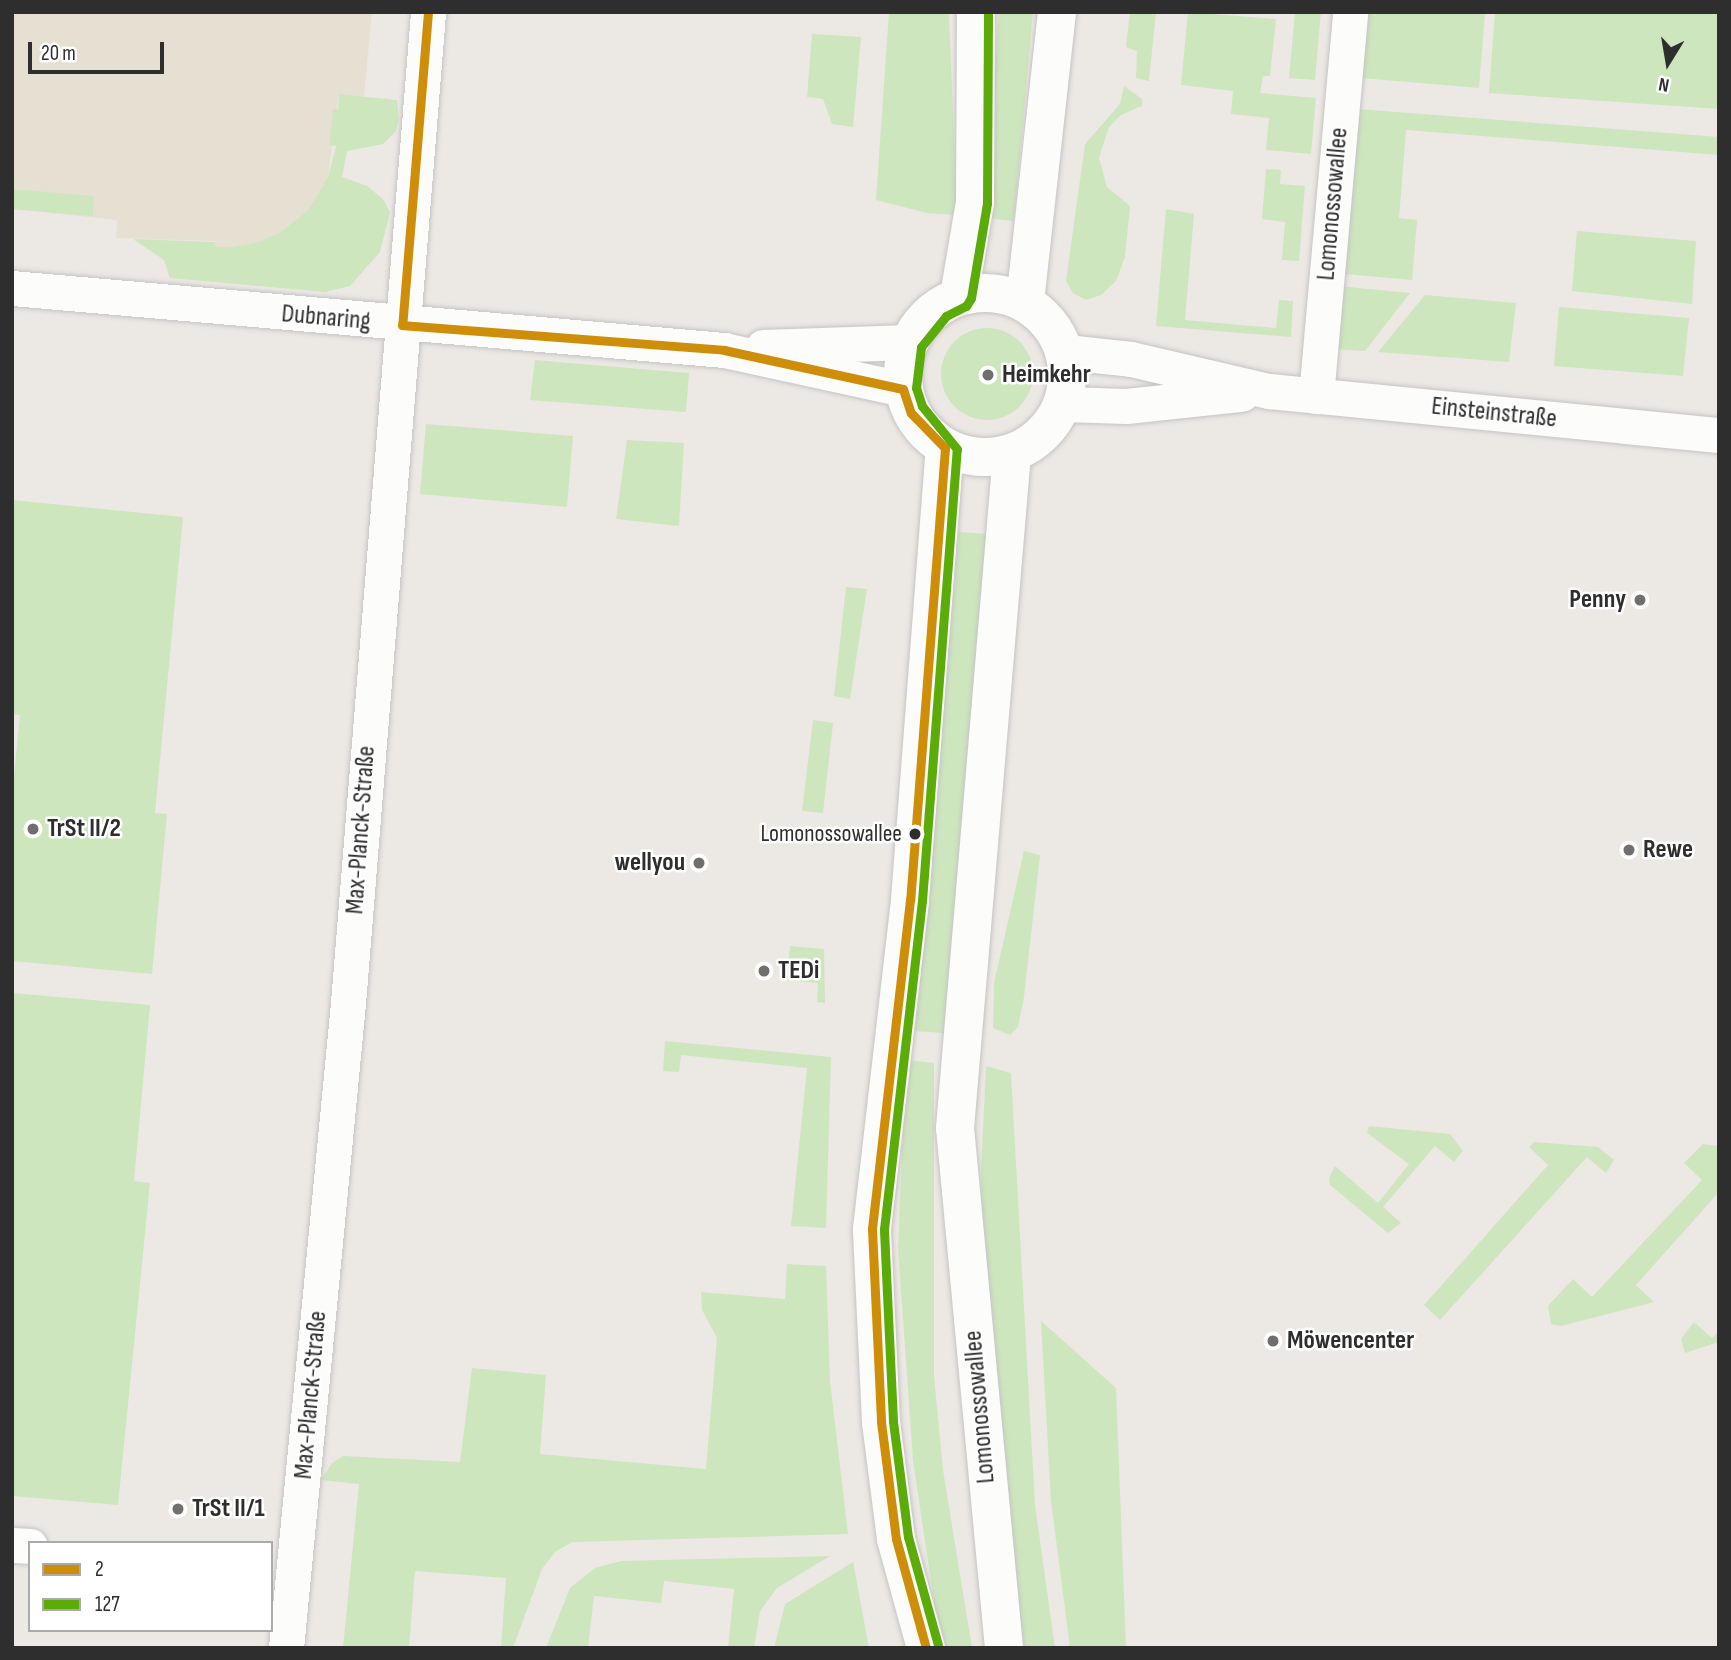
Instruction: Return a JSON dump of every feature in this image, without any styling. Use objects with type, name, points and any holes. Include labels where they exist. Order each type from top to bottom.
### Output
[{"type":"street","name":"Max-Planck-Straße","points":[[286,1648],[283,1565],[348,1003],[428,12]]},
{"type":"street","points":[[959,296],[975,202],[976,12]]},
{"type":"street","points":[[1025,302],[1057,12]]},
{"type":"street","name":"Lomonossowallee","points":[[1316,396],[1350,12]]},
{"type":"street","name":"Dubnaring","points":[[12,288],[402,325],[724,350],[903,389]]},
{"type":"street","points":[[1004,294],[1025,302],[1043,314],[1066,352],[1063,404],[1054,423],[1035,441],[1012,454],[990,458],[945,448],[911,412],[903,389],[909,342],[938,306],[959,296],[1004,294]]},
{"type":"street","name":"Dubnaring","points":[[724,350],[848,341],[909,342]]},
{"type":"street","name":"Einsteinstraße","points":[[1066,352],[1131,359],[1269,391],[1719,435]]},
{"type":"street","name":"Einsteinstraße","points":[[1063,404],[1126,406],[1269,391]]},
{"type":"street","points":[[926,1648],[896,1539],[881,1422],[872,1229],[912,874],[945,448]]},
{"type":"street","name":"Lomonossowallee","points":[[1004,1648],[955,1128],[1012,454]]},
{"type":"shaded area","points":[[12,12],[372,12],[364,96],[339,95],[328,177],[308,210],[282,231],[259,242],[232,247],[215,247],[215,241],[116,238],[117,220],[12,209]]},
{"type":"green space","points":[[889,12],[949,12],[957,215],[927,213],[876,200]]},
{"type":"green space","points":[[999,12],[1033,12],[1014,221],[983,218]]},
{"type":"green space","points":[[1130,12],[1156,12],[1149,81],[1136,78],[1137,51],[1126,47]]},
{"type":"green space","points":[[1188,12],[1276,19],[1270,76],[1263,76],[1260,93],[1316,98],[1311,154],[1266,150],[1269,118],[1231,114],[1233,91],[1181,85]]},
{"type":"green space","points":[[1295,12],[1321,12],[1315,80],[1289,78]]},
{"type":"green space","points":[[1365,12],[1485,12],[1479,88],[1361,78]]},
{"type":"green space","points":[[1495,12],[1719,12],[1719,109],[1489,93]]},
{"type":"green space","points":[[812,34],[861,37],[853,127],[832,124],[823,99],[807,97]]},
{"type":"green space","points":[[1124,86],[1142,99],[1142,106],[1121,115],[1109,127],[1099,158],[1107,187],[1130,206],[1125,257],[1116,281],[1101,295],[1086,300],[1073,293],[1066,281],[1085,144],[1120,104]]},
{"type":"green space","points":[[339,94],[397,100],[399,118],[396,131],[383,144],[347,151],[342,177],[367,186],[383,199],[390,212],[380,252],[350,286],[325,292],[170,278],[164,260],[133,239],[215,242],[215,247],[232,247],[259,242],[282,231],[308,210],[328,177],[336,146],[329,145],[333,109],[338,109]]},
{"type":"green space","points":[[1358,109],[1719,137],[1719,155],[1406,130],[1399,218],[1417,220],[1412,280],[1345,274]]},
{"type":"green space","points":[[1266,169],[1281,170],[1280,184],[1305,186],[1299,261],[1282,260],[1285,222],[1262,219]]},
{"type":"green space","points":[[12,189],[94,196],[93,216],[12,209]]},
{"type":"green space","points":[[1166,209],[1194,214],[1185,320],[1276,328],[1279,300],[1293,301],[1291,337],[1156,326]]},
{"type":"green space","points":[[1577,231],[1696,241],[1692,304],[1572,291]]},
{"type":"green space","points":[[1338,286],[1410,293],[1365,351],[1334,349]]},
{"type":"green space","points":[[1425,295],[1516,303],[1509,362],[1378,352]]},
{"type":"green space","points":[[1559,307],[1689,318],[1683,376],[1554,366]]},
{"type":"green space","points":[[987,328],[1005,331],[1020,341],[1030,356],[1033,374],[1030,392],[1020,407],[1005,417],[987,420],[969,417],[954,407],[944,392],[941,374],[944,356],[954,341],[969,331]]},
{"type":"green space","points":[[535,360],[689,373],[686,412],[530,400]]},
{"type":"green space","points":[[426,424],[573,436],[567,507],[420,494]]},
{"type":"green space","points":[[627,440],[684,443],[679,526],[616,519]]},
{"type":"green space","points":[[12,500],[183,517],[155,813],[167,814],[152,974],[12,961],[12,796],[20,715],[12,714]]},
{"type":"green space","points":[[959,532],[989,534],[945,1033],[913,1031]]},
{"type":"green space","points":[[846,587],[867,589],[850,699],[834,696]]},
{"type":"green space","points":[[813,720],[833,723],[823,813],[802,811]]},
{"type":"green space","points":[[1024,851],[1040,855],[1024,997],[1018,1027],[1010,1035],[993,1028],[994,983]]},
{"type":"green space","points":[[790,946],[824,949],[825,1003],[817,1002],[818,983],[787,980]]},
{"type":"green space","points":[[12,993],[150,1005],[134,1181],[150,1183],[118,1505],[12,1496]]},
{"type":"green space","points":[[665,1041],[831,1057],[826,1228],[791,1226],[807,1068],[681,1055],[679,1072],[663,1071]]},
{"type":"green space","points":[[906,1060],[934,1063],[934,1376],[943,1470],[972,1648],[941,1648],[913,1461],[898,1248]]},
{"type":"green space","points":[[986,1066],[1011,1073],[1035,1505],[1055,1648],[1024,1648],[983,1341],[981,1170]]},
{"type":"green space","points":[[1369,1126],[1450,1134],[1463,1151],[1454,1162],[1435,1146],[1383,1207],[1401,1223],[1388,1233],[1330,1185],[1329,1178],[1335,1166],[1378,1203],[1409,1164],[1367,1133]]},
{"type":"green space","points":[[1534,1142],[1598,1147],[1614,1160],[1606,1173],[1587,1157],[1440,1320],[1424,1305],[1548,1165],[1529,1147]]},
{"type":"green space","points":[[1703,1144],[1719,1146],[1719,1192],[1636,1285],[1654,1302],[1561,1326],[1551,1324],[1548,1306],[1573,1279],[1592,1297],[1702,1180],[1684,1163]]},
{"type":"green space","points":[[787,1264],[826,1266],[830,1381],[848,1534],[573,1542],[556,1551],[542,1569],[513,1648],[501,1648],[506,1578],[415,1571],[409,1648],[343,1648],[359,1484],[321,1480],[332,1463],[343,1456],[460,1462],[472,1368],[546,1375],[540,1454],[706,1469],[717,1338],[702,1310],[701,1292],[785,1299]]},
{"type":"green space","points":[[1041,1321],[1116,1388],[1126,1648],[1070,1648],[1051,1501]]},
{"type":"green space","points":[[1694,1322],[1712,1338],[1719,1331],[1719,1342],[1685,1353],[1681,1339]]},
{"type":"green space","points":[[830,1556],[777,1588],[760,1611],[754,1648],[728,1648],[734,1589],[664,1581],[661,1603],[594,1596],[588,1648],[546,1648],[570,1588],[595,1568],[621,1561]]},
{"type":"green space","points":[[853,1562],[869,1648],[774,1648],[785,1604]]},
{"type":"transit line","name":"2","points":[[428,12],[402,325],[724,350],[903,389],[911,413],[945,448],[910,900],[872,1229],[881,1422],[896,1539],[926,1648]]},
{"type":"transit line","name":"127","points":[[938,1645],[908,1537],[893,1421],[884,1229],[922,901],[957,449],[922,406],[916,388],[921,347],[946,316],[966,306],[971,298],[987,203],[988,12]]},
{"type":"place","name":"Heimkehr","points":[[988,375]]},
{"type":"place","name":"Penny","points":[[1640,600]]},
{"type":"place","name":"TrSt II/2","points":[[33,829]]},
{"type":"place","name":"Lomonossowallee","points":[[915,834]]},
{"type":"place","name":"Rewe","points":[[1629,850]]},
{"type":"place","name":"wellyou","points":[[699,863]]},
{"type":"place","name":"TEDi","points":[[764,971]]},
{"type":"place","name":"Möwencenter","points":[[1273,1341]]},
{"type":"place","name":"TrSt II/1","points":[[178,1509]]}]
